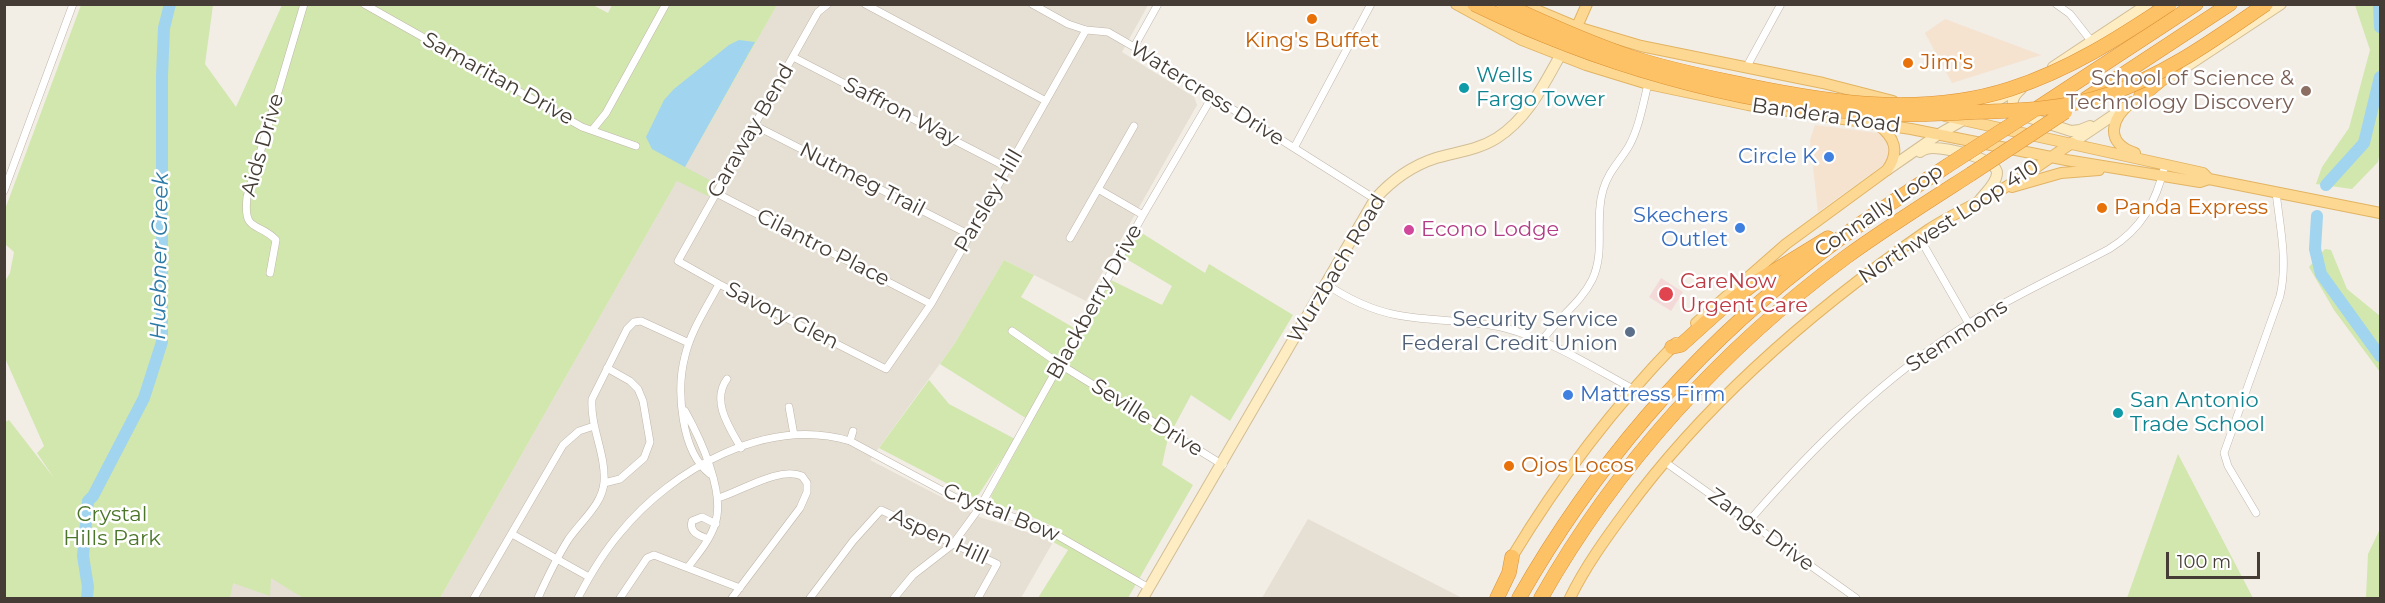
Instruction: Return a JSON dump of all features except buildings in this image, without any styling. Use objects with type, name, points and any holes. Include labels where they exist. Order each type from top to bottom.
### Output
[{"type":"highway","points":[[1474,4],[1538,34],[1688,84],[1800,106],[1898,114],[1994,112],[2053,107],[2101,97],[2130,87],[2193,54],[2266,4]]},
{"type":"highway","points":[[1504,4],[1569,34],[1634,58],[1688,73],[1823,100],[1885,105],[1920,105],[1966,100],[2008,90],[2056,73],[2103,48],[2170,4]]},
{"type":"highway","name":"Connally Loop","points":[[1519,598],[1582,499],[1617,453],[1701,357],[1760,302],[1804,265],[1861,224],[2196,4]]},
{"type":"highway","name":"Connally Loop","points":[[1541,598],[1583,531],[1630,466],[1683,404],[1773,315],[1836,264],[2230,4]]},
{"type":"highway","points":[[2136,99],[2260,4]]},
{"type":"highway","points":[[1672,347],[1681,345],[1721,309],[1767,275],[1826,238],[1861,224]]},
{"type":"highway","points":[[1497,598],[1509,573],[1512,557]]},
{"type":"main road","name":"Bandera Road","points":[[1456,4],[1522,40],[1586,65],[1648,84],[1748,105],[1875,123],[2051,157],[2135,170],[2203,172],[2209,179],[2380,213]]},
{"type":"main road","name":"Bandera Road","points":[[1522,4],[1577,27],[1641,46],[1823,83],[1961,120],[2143,160],[2164,170]]},
{"type":"main road","name":"Wurzbach Road","points":[[1143,598],[1196,505],[1223,465],[1375,199],[1404,173],[1421,163],[1485,145],[1509,129],[1532,105],[1577,27],[1587,4]]},
{"type":"main road","points":[[1489,598],[1512,557],[1567,472],[1633,389],[1672,347],[1763,262],[1939,134],[2028,82],[2148,4]]},
{"type":"main road","name":"Northwest Loop 410","points":[[1570,598],[1614,528],[1665,462],[1726,396],[1809,319],[1918,237],[2004,188],[2281,4]]},
{"type":"main road","points":[[2028,82],[2013,95],[2012,101],[2015,113],[2023,117],[2071,131],[2080,130],[2112,116]]},
{"type":"main road","points":[[1917,107],[1969,105],[2011,92]]},
{"type":"main road","points":[[2136,99],[2118,115],[2114,131],[2121,145],[2128,151],[2138,154],[2143,160]]},
{"type":"main road","points":[[1875,123],[1888,134],[1894,144],[1895,155],[1887,170]]},
{"type":"main road","points":[[1908,155],[1936,148],[1990,162],[1996,169],[1996,177],[1979,201]]},
{"type":"main road","points":[[2004,188],[2069,171],[2135,170]]},
{"type":"street","points":[[4,191],[73,4]]},
{"type":"street","name":"Aids Drive","points":[[270,273],[276,240],[251,224],[246,208],[247,197],[304,4]]},
{"type":"street","name":"Samaritan Drive","points":[[364,4],[582,127],[636,146]]},
{"type":"street","points":[[593,129],[606,113],[666,4]]},
{"type":"street","name":"Caraway Bend","points":[[678,261],[818,12],[828,4]]},
{"type":"street","points":[[865,4],[1046,101]]},
{"type":"street","name":"Watercress Drive","points":[[1032,4],[1068,24],[1086,30],[1108,32],[1375,199]]},
{"type":"street","points":[[1134,47],[1158,4]]},
{"type":"street","points":[[1294,148],[1371,4]]},
{"type":"street","points":[[1746,68],[1781,4]]},
{"type":"street","points":[[2056,4],[2070,14],[2092,42]]},
{"type":"street","name":"Parsley Hill","points":[[886,369],[930,304],[1086,30]]},
{"type":"street","name":"Saffron Way","points":[[794,57],[1008,168]]},
{"type":"street","points":[[1542,341],[1550,327],[1583,293],[1596,272],[1600,247],[1599,209],[1604,189],[1611,171],[1630,144],[1648,84]]},
{"type":"street","name":"Blackberry Drive","points":[[894,598],[913,575],[954,544],[980,507],[1143,215],[1212,97]]},
{"type":"street","name":"Nutmeg Trail","points":[[754,125],[970,235]]},
{"type":"street","points":[[1070,238],[1134,126]]},
{"type":"street","name":"Stemmons","points":[[1749,521],[1790,474],[1839,424],[1900,373],[1969,324],[2119,243],[2146,217],[2159,189],[2164,170]]},
{"type":"street","points":[[1098,189],[1143,215]]},
{"type":"street","points":[[2256,513],[2228,466],[2224,453],[2280,296],[2284,278],[2285,262],[2276,192]]},
{"type":"street","name":"Cilantro Place","points":[[716,193],[930,304]]},
{"type":"street","points":[[1918,237],[1969,324]]},
{"type":"street","name":"Savory Glen","points":[[678,261],[886,369]]},
{"type":"street","points":[[711,474],[701,467],[684,430],[682,368],[689,343],[719,284]]},
{"type":"street","points":[[1326,284],[1345,297],[1378,310],[1413,317],[1480,322],[1508,329],[1542,341],[1633,389]]},
{"type":"street","points":[[538,598],[569,539],[597,502],[604,483],[591,410],[592,399],[630,324],[642,321],[689,343]]},
{"type":"street","name":"Seville Drive","points":[[1012,331],[1061,365],[1223,465]]},
{"type":"street","points":[[604,483],[620,479],[644,458],[650,442],[643,401],[636,386],[607,368]]},
{"type":"street","points":[[728,379],[721,388],[721,405],[741,448]]},
{"type":"street","points":[[789,407],[794,435]]},
{"type":"street","points":[[684,410],[710,462],[718,498],[716,524],[688,567]]},
{"type":"street","points":[[474,598],[566,441],[579,431],[594,426]]},
{"type":"street","points":[[850,441],[853,431]]},
{"type":"street","name":"Crystal Bow","points":[[578,598],[589,577],[621,531],[664,489],[710,462],[741,448],[794,435],[820,435],[850,441],[958,499],[1041,526],[1149,588]]},
{"type":"street","name":"Zangs Drive","points":[[1665,462],[1856,598]]},
{"type":"street","points":[[718,498],[763,480],[789,474],[802,476],[807,483],[807,492],[800,508],[732,598]]},
{"type":"street","points":[[807,483],[815,482]]},
{"type":"street","name":"Aspen Hill","points":[[810,598],[853,541],[880,510],[997,564],[978,598]]},
{"type":"street","points":[[708,539],[695,534],[692,521],[702,517],[716,524]]},
{"type":"street","points":[[512,534],[589,577]]},
{"type":"street","points":[[622,598],[633,577],[651,556],[660,556],[740,588]]},
{"type":"shaded area","points":[[777,5],[1148,5],[1122,52],[1194,97],[1197,105],[1086,301],[1004,260],[955,343],[870,460],[982,518],[1053,542],[1021,598],[440,598]]},
{"type":"shaded area","points":[[1945,19],[2041,55],[1952,83],[1925,33]]},
{"type":"shaded area","points":[[1815,125],[1878,133],[1885,138],[1890,154],[1885,164],[1818,212],[1810,140]]},
{"type":"shaded area","name":"CareNow Urgent Care","points":[[1661,278],[1683,292],[1671,311],[1649,297]]},
{"type":"shaded area","points":[[1308,519],[1462,598],[1262,598]]},
{"type":"shaded area","points":[[271,577],[303,598],[230,598],[232,583]]},
{"type":"green space","name":"Crystal Hills Park","points":[[591,4],[608,13],[612,5],[777,5],[685,167],[715,183],[708,196],[677,181],[440,598],[303,598],[271,578],[270,596],[233,583],[230,598],[5,598],[5,422],[9,420],[54,478],[37,453],[44,446],[5,358],[5,281],[10,273],[14,252],[5,244],[4,212],[81,5],[213,5],[205,64],[236,107],[282,5]]},
{"type":"green space","points":[[2355,5],[2380,5],[2380,151],[2378,162],[2352,189],[2316,184],[2322,167],[2349,128],[2370,50]]},
{"type":"green space","points":[[1137,230],[1205,273],[1209,264],[1293,315],[1230,421],[1191,395],[1168,438],[1162,465],[1193,485],[1128,598],[1038,598],[1068,550],[1053,542],[1061,530],[1019,511],[993,504],[991,496],[1032,422],[940,364],[1004,260],[1034,275],[1021,297],[1081,332],[1111,280],[1162,305],[1172,286],[1123,257]]},
{"type":"green space","points":[[2325,249],[2331,250],[2347,289],[2380,316],[2380,372],[2334,310],[2309,267]]},
{"type":"green space","points":[[929,380],[949,404],[1015,439],[979,494],[973,497],[879,448]]},
{"type":"green space","points":[[2178,454],[2253,598],[2127,598]]},
{"type":"green space","points":[[2380,529],[2380,598],[2366,598],[2368,554]]},
{"type":"water","points":[[739,40],[755,42],[685,167],[652,149],[646,137],[664,100],[674,89],[729,45]]},
{"type":"waterway","name":"Huebner Creek","points":[[87,598],[88,587],[83,556],[88,501],[93,496],[144,398],[162,342],[162,76],[164,28],[170,4]]},
{"type":"waterway","points":[[2379,4],[2380,27]]},
{"type":"waterway","points":[[2326,185],[2364,143],[2380,77]]},
{"type":"waterway","points":[[2317,216],[2315,249],[2321,274],[2380,356]]},
{"type":"place","name":"King's Buffet","points":[[1312,19]]},
{"type":"place","name":"Jim's","points":[[1908,63]]},
{"type":"place","name":"Wells Fargo Tower","points":[[1464,88]]},
{"type":"place","name":"School of Science & Technology Discovery","points":[[2306,91]]},
{"type":"place","name":"Circle K","points":[[1829,157]]},
{"type":"place","name":"Panda Express","points":[[2102,208]]},
{"type":"place","name":"Skechers Outlet","points":[[1740,228]]},
{"type":"place","name":"Econo Lodge","points":[[1409,230]]},
{"type":"place","name":"CareNow Urgent Care","points":[[1666,294]]},
{"type":"place","name":"Security Service Federal Credit Union","points":[[1630,332]]},
{"type":"place","name":"Mattress Firm","points":[[1568,395]]},
{"type":"place","name":"San Antonio Trade School","points":[[2118,413]]},
{"type":"place","name":"Ojos Locos","points":[[1509,466]]}]
